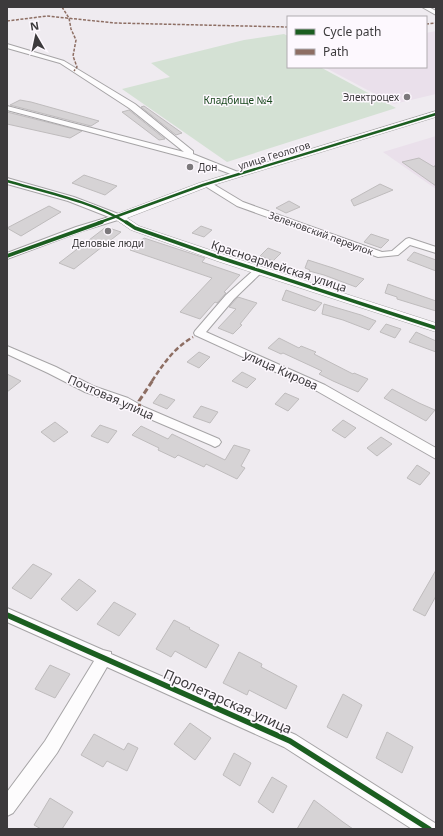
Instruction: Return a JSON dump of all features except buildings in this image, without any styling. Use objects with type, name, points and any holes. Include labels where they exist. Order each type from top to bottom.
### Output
[{"type":"street","points":[[425,7],[436,12]]},
{"type":"street","points":[[7,46],[62,62],[132,106],[194,157]]},
{"type":"street","name":"улица Геологов","points":[[7,108],[194,157],[239,174]]},
{"type":"street","name":"улица Геологов","points":[[118,217],[208,184],[436,114]]},
{"type":"street","points":[[7,181],[71,199],[118,217]]},
{"type":"street","name":"Зеленовский переулок","points":[[208,184],[240,204],[381,255],[395,253],[409,241],[436,250]]},
{"type":"street","points":[[7,256],[79,229],[118,217]]},
{"type":"street","name":"Красноармейская улица","points":[[118,217],[135,228],[436,328]]},
{"type":"street","name":"улица Кирова","points":[[259,270],[230,297],[200,333],[321,388],[436,454]]},
{"type":"street","name":"Почтовая улица","points":[[7,350],[89,389],[124,401],[140,410],[214,442]]},
{"type":"street","name":"Пролетарская улица","points":[[7,615],[290,740],[429,829]]},
{"type":"street","points":[[7,807],[51,747],[105,657]]},
{"type":"shaded area","points":[[436,31],[436,94],[394,104],[326,68],[427,68],[427,33]]},
{"type":"shaded area","points":[[436,136],[436,189],[383,152]]},
{"type":"green space","name":"Кладбище №4","points":[[284,34],[287,36],[287,68],[322,68],[396,108],[227,162],[122,89],[170,77],[151,63],[244,40]]},
{"type":"marked path","points":[[62,7],[69,18],[71,29],[76,40],[73,56],[77,67],[74,71]]},
{"type":"marked path","points":[[7,21],[47,16],[115,23],[287,27]]},
{"type":"marked path","points":[[427,24],[436,23]]},
{"type":"marked path","points":[[140,410],[139,401],[169,356],[183,343],[193,337]]},
{"type":"cycle path","points":[[7,256],[203,185],[436,114]]},
{"type":"cycle path","points":[[7,181],[71,199],[118,217],[135,228],[221,258],[436,328]]},
{"type":"cycle path","points":[[7,615],[290,741],[429,829]]},
{"type":"place","name":"Электроцех","points":[[407,97]]},
{"type":"place","name":"Дон","points":[[190,167]]},
{"type":"place","name":"Деловые люди","points":[[108,231]]}]
